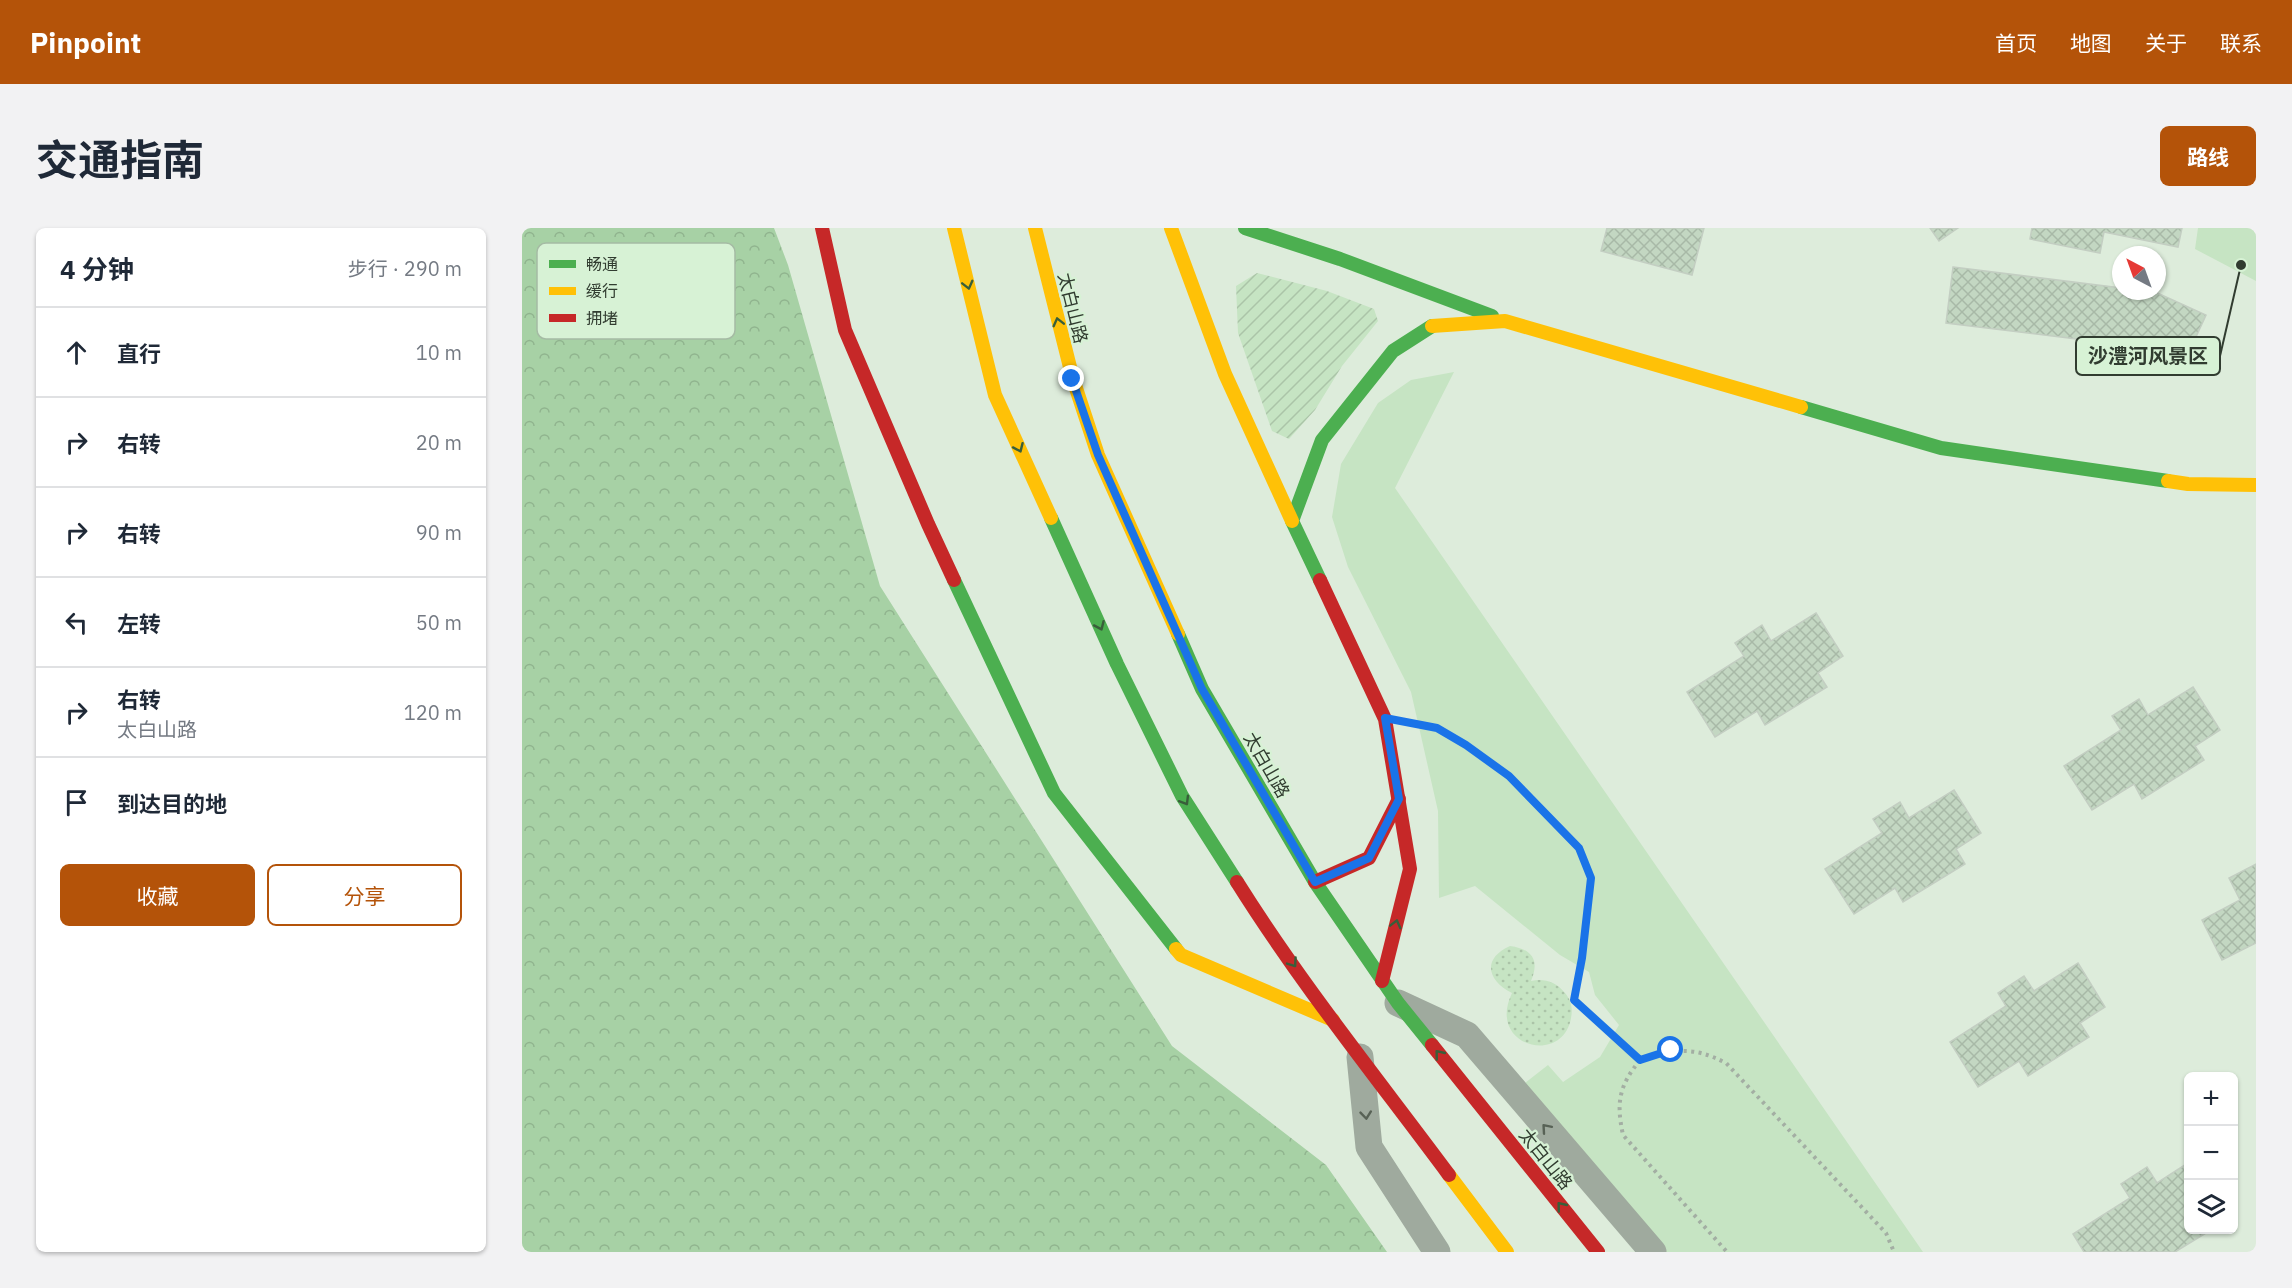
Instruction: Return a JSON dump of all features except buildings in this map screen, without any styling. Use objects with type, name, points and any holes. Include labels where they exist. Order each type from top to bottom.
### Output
[{"type":"street","points":[[822,228],[845,330],[928,524],[1054,793],[1181,955],[1333,1020]]},
{"type":"street","points":[[954,228],[995,395],[1117,664],[1182,796],[1259,917],[1360,1057],[1507,1252]]},
{"type":"street","name":"太白山路","points":[[1035,228],[1072,379],[1098,455],[1202,689],[1315,882],[1382,981],[1598,1252]]},
{"type":"street","points":[[1171,228],[1225,374],[1385,718],[1410,869],[1382,981]]},
{"type":"street","points":[[1245,228],[1340,259],[1505,321],[1941,448],[2188,484],[2256,485]]},
{"type":"street","points":[[1292,520],[1322,440],[1393,351],[1434,325],[1505,321]]},
{"type":"street","points":[[1315,882],[1369,858],[1399,799]]},
{"type":"street","points":[[1398,1003],[1467,1035],[1653,1252]]},
{"type":"street","points":[[1360,1057],[1369,1147],[1437,1252]]},
{"type":"path","points":[[1385,718],[1437,728],[1466,745],[1509,776],[1579,848],[1591,878],[1582,958],[1574,1000],[1640,1060]]},
{"type":"path","points":[[1727,1252],[1623,1135],[1619,1098],[1627,1077],[1640,1060],[1671,1050],[1707,1053],[1726,1063],[1886,1233],[1894,1252]]},
{"type":"green space","points":[[522,228],[774,228],[788,265],[880,586],[1172,1046],[1326,1165],[1387,1252],[522,1252]]},
{"type":"green space","points":[[2198,228],[2256,228],[2256,281],[2195,249]]},
{"type":"green space","points":[[1257,273],[1327,291],[1374,309],[1378,321],[1342,366],[1315,410],[1289,439],[1272,431],[1238,333],[1236,286]]},
{"type":"green space","points":[[1454,372],[1395,488],[1923,1252],[1661,1252],[1521,1086],[1548,1065],[1563,1082],[1600,1057],[1619,1025],[1595,995],[1589,972],[1560,955],[1475,886],[1439,898],[1438,811],[1411,692],[1348,567],[1332,517],[1341,464],[1378,403],[1411,380]]},
{"type":"green space","points":[[1510,946],[1524,950],[1532,957],[1535,967],[1531,981],[1541,980],[1553,983],[1570,1001],[1571,1018],[1565,1033],[1555,1042],[1542,1045],[1529,1044],[1517,1037],[1509,1026],[1507,1012],[1512,993],[1497,982],[1491,970],[1495,957]]},
{"type":"traffic: fast","points":[[1245,228],[1340,259],[1492,316]]},
{"type":"traffic: fast","points":[[1320,580],[1292,521],[1322,440],[1393,351],[1432,326]]},
{"type":"traffic: fast","points":[[1801,407],[1941,448],[2168,481]]},
{"type":"traffic: fast","points":[[1051,518],[1117,664],[1182,796],[1237,882]]},
{"type":"traffic: fast","points":[[954,580],[1054,793],[1176,949]]},
{"type":"traffic: fast","points":[[1178,634],[1202,689],[1315,882],[1398,1003],[1432,1045]]},
{"type":"traffic: slow","points":[[954,228],[995,395],[1051,518]]},
{"type":"traffic: slow","points":[[1035,228],[1073,379],[1098,455],[1178,634]]},
{"type":"traffic: slow","points":[[1171,228],[1225,374],[1292,521]]},
{"type":"traffic: slow","points":[[1432,326],[1505,321],[1801,407]]},
{"type":"traffic: slow","points":[[2168,481],[2188,484],[2256,485]]},
{"type":"traffic: slow","points":[[1176,949],[1181,955],[1333,1020]]},
{"type":"traffic: slow","points":[[1449,1175],[1507,1252]]},
{"type":"traffic: jam","points":[[822,228],[845,330],[954,580]]},
{"type":"traffic: jam","points":[[1320,580],[1385,719],[1410,869],[1382,981]]},
{"type":"traffic: jam","points":[[1315,882],[1369,858],[1399,799]]},
{"type":"traffic: jam","points":[[1237,882],[1313,994],[1449,1175]]},
{"type":"traffic: jam","points":[[1432,1045],[1598,1252]]},
{"type":"place","name":"沙澧河风景区","points":[[2241,265]]},
{"type":"route","points":[[1072,379],[1098,455],[1202,689],[1315,882],[1369,858],[1399,799],[1385,718],[1437,728],[1466,745],[1509,776],[1579,848],[1591,878],[1582,958],[1574,1000],[1640,1060],[1671,1050]]}]
